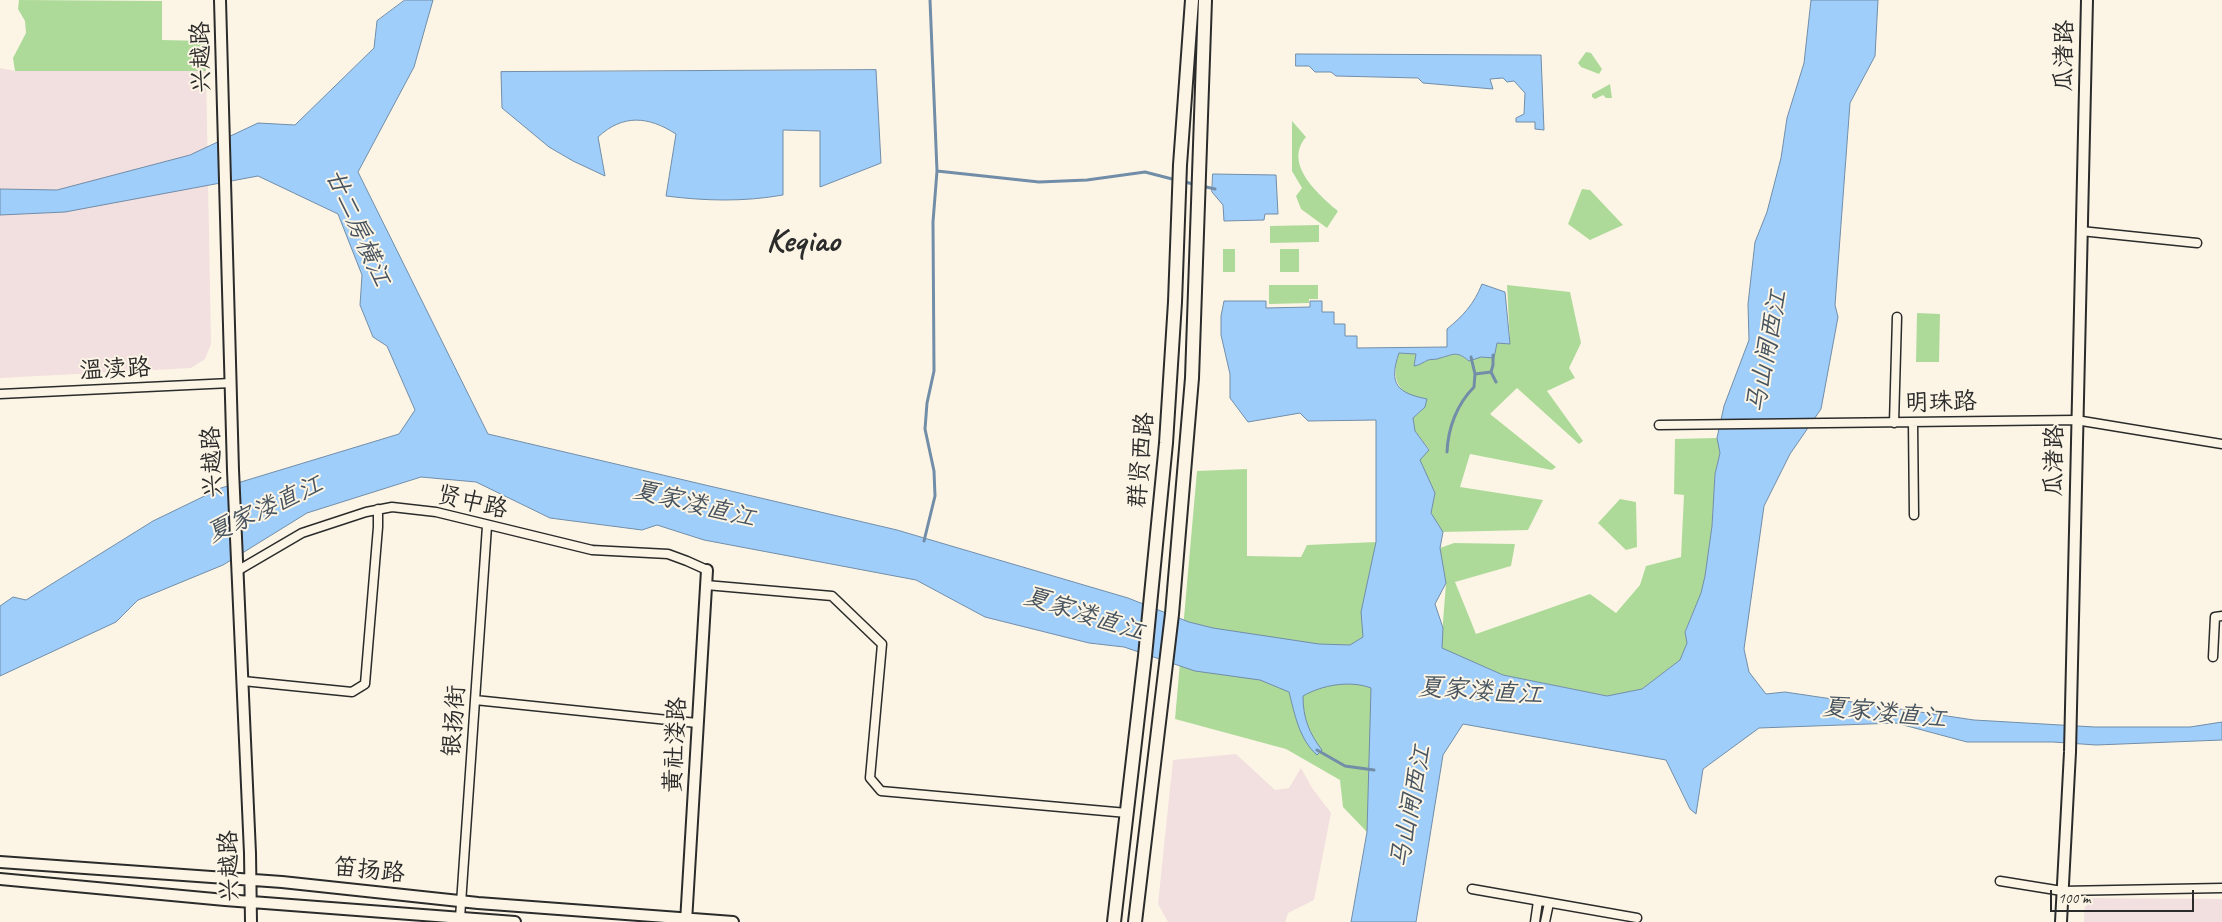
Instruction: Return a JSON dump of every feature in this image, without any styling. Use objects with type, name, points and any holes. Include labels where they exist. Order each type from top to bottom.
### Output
[{"type":"main road","name":"群贤西路","points":[[1114,922],[1151,605],[1166,443],[1180,165],[1192,0]]},
{"type":"main road","name":"群贤西路","points":[[1135,922],[1172,614],[1192,378],[1205,0]]},
{"type":"street","name":"兴越路","points":[[220,0],[233,470],[243,681],[251,922]]},
{"type":"street","name":"瓜渚路","points":[[2060,922],[2070,752],[2076,420],[2087,0]]},
{"type":"street","points":[[2081,231],[2196,244]]},
{"type":"street","points":[[1894,423],[1897,317]]},
{"type":"street","name":"温渎路","points":[[0,394],[231,383]]},
{"type":"street","name":"明珠路","points":[[1659,425],[2076,420],[2222,444]]},
{"type":"street","points":[[1913,422],[1914,515]]},
{"type":"street","name":"贤中路","points":[[237,567],[302,533],[378,509],[392,507],[436,512],[487,526],[592,550],[668,554],[706,570]]},
{"type":"street","points":[[243,681],[352,692],[365,684],[378,509]]},
{"type":"street","name":"银扬街","points":[[460,918],[487,526]]},
{"type":"street","name":"黄社溇路","points":[[686,920],[706,570]]},
{"type":"street","points":[[706,585],[832,596],[882,644],[870,778],[881,791],[1127,813]]},
{"type":"street","points":[[2213,657],[2215,617],[2222,616]]},
{"type":"street","points":[[475,700],[698,723]]},
{"type":"street","name":"笛扬路","points":[[0,862],[250,880],[462,902],[733,922]]},
{"type":"street","name":"笛扬路","points":[[0,879],[251,902],[515,922]]},
{"type":"street","points":[[2000,881],[2062,891],[2222,888]]},
{"type":"street","points":[[1472,889],[1637,918]]},
{"type":"street","points":[[1535,922],[1538,902]]},
{"type":"street","points":[[1545,922],[1549,903]]},
{"type":"shaded area","points":[[0,68],[15,71],[206,71],[211,344],[205,359],[191,368],[0,378]]},
{"type":"shaded area","points":[[1236,754],[1275,790],[1289,788],[1301,768],[1312,788],[1331,813],[1314,900],[1288,913],[1285,922],[1168,922],[1158,904],[1173,760]]},
{"type":"shaded area","points":[[2085,898],[2222,899],[2222,922],[2084,922]]},
{"type":"green space","points":[[19,0],[162,1],[162,40],[206,41],[206,71],[15,71],[13,58],[26,33],[25,21],[18,9]]},
{"type":"green space","points":[[1586,52],[1591,53],[1602,69],[1599,74],[1581,67],[1578,63]]},
{"type":"green space","points":[[1610,84],[1612,98],[1606,98],[1603,95],[1595,99],[1592,97],[1592,94]]},
{"type":"green space","points":[[1292,121],[1306,137],[1300,147],[1298,158],[1306,178],[1321,196],[1338,211],[1327,228],[1301,209],[1296,196],[1302,188],[1292,171]]},
{"type":"green space","points":[[1582,189],[1590,190],[1623,225],[1590,240],[1568,224]]},
{"type":"green space","points":[[1319,225],[1319,242],[1270,243],[1270,226]]},
{"type":"green space","points":[[1223,249],[1235,249],[1235,272],[1223,272]]},
{"type":"green space","points":[[1280,249],[1299,249],[1299,272],[1280,272]]},
{"type":"green space","points":[[1269,285],[1318,285],[1318,299],[1309,299],[1309,303],[1269,304]]},
{"type":"green space","points":[[1507,285],[1570,292],[1581,343],[1569,368],[1575,378],[1547,391],[1583,441],[1579,444],[1517,388],[1490,414],[1556,467],[1552,470],[1470,454],[1460,487],[1543,500],[1528,530],[1443,532],[1431,513],[1435,493],[1419,460],[1429,449],[1415,431],[1413,418],[1425,407],[1399,386],[1395,372],[1396,364],[1399,353],[1416,354],[1414,365],[1455,354],[1461,355],[1469,361],[1480,357],[1494,358],[1497,343],[1510,343]]},
{"type":"green space","points":[[1917,313],[1940,314],[1939,362],[1916,362]]},
{"type":"green space","points":[[1717,438],[1720,453],[1715,474],[1712,526],[1705,576],[1701,593],[1685,631],[1687,643],[1680,660],[1642,689],[1607,696],[1503,675],[1441,648],[1446,583],[1440,548],[1454,543],[1515,544],[1511,566],[1455,582],[1476,634],[1590,594],[1616,613],[1640,585],[1646,566],[1681,557],[1684,495],[1674,494],[1675,439]]},
{"type":"green space","points":[[1247,469],[1247,556],[1301,557],[1307,545],[1376,542],[1371,575],[1371,733],[1367,832],[1343,807],[1340,780],[1286,749],[1175,719],[1197,471]]},
{"type":"green space","points":[[1620,499],[1636,502],[1637,547],[1626,550],[1598,523]]},
{"type":"water","points":[[405,0],[433,0],[414,67],[358,172],[488,434],[897,530],[1128,598],[1189,622],[1213,628],[1319,644],[1350,645],[1363,637],[1361,612],[1376,542],[1376,420],[1308,421],[1300,413],[1248,422],[1230,398],[1230,374],[1221,335],[1221,316],[1224,301],[1266,301],[1266,308],[1310,307],[1310,301],[1322,301],[1322,312],[1334,312],[1334,324],[1345,324],[1345,336],[1357,336],[1357,348],[1447,347],[1447,329],[1468,309],[1482,284],[1505,292],[1510,344],[1497,343],[1494,358],[1481,357],[1469,361],[1461,355],[1454,354],[1428,360],[1414,366],[1416,354],[1399,353],[1395,373],[1395,380],[1402,390],[1417,397],[1427,399],[1425,407],[1413,418],[1415,431],[1429,450],[1420,460],[1435,493],[1431,513],[1443,532],[1440,548],[1446,583],[1435,604],[1443,628],[1442,648],[1503,675],[1607,696],[1642,689],[1680,660],[1687,643],[1685,632],[1701,593],[1705,576],[1712,526],[1715,474],[1720,453],[1717,438],[1724,406],[1749,340],[1748,304],[1755,242],[1767,212],[1781,158],[1787,118],[1804,63],[1811,0],[1878,0],[1875,56],[1850,103],[1835,305],[1838,317],[1821,409],[1790,454],[1764,506],[1744,649],[1749,672],[1766,694],[1785,692],[1974,720],[2095,727],[2190,727],[2222,722],[2222,740],[2096,745],[2053,742],[1967,742],[1896,723],[1759,728],[1703,769],[1696,814],[1690,809],[1666,760],[1463,724],[1443,755],[1416,922],[1351,922],[1367,832],[1371,688],[1354,684],[1336,685],[1319,689],[1303,696],[1304,711],[1308,725],[1322,750],[1317,755],[1302,734],[1289,692],[1260,680],[1195,671],[1124,647],[1089,643],[985,617],[916,580],[704,540],[657,525],[642,530],[550,518],[476,482],[421,477],[307,513],[223,565],[138,600],[116,622],[0,676],[0,606],[13,597],[26,600],[153,521],[221,488],[399,434],[415,410],[387,346],[373,337],[360,305],[362,275],[338,214],[258,176],[65,212],[0,215],[0,189],[57,190],[190,155],[258,123],[295,125],[374,48],[377,21]]},
{"type":"water","points":[[1296,54],[1541,55],[1544,130],[1535,129],[1535,122],[1516,122],[1516,118],[1524,114],[1525,93],[1514,81],[1507,82],[1503,78],[1490,79],[1493,89],[1423,83],[1418,78],[1336,76],[1331,72],[1315,72],[1309,66],[1296,66]]},
{"type":"water","points":[[876,70],[881,163],[820,187],[820,131],[783,130],[783,195],[753,199],[710,200],[666,196],[676,134],[656,124],[636,120],[626,121],[617,124],[598,137],[605,176],[549,147],[502,108],[501,72]]},
{"type":"water","points":[[1213,174],[1276,175],[1278,214],[1265,214],[1264,220],[1224,221],[1223,205],[1212,192]]},
{"type":"waterway","points":[[924,541],[935,496],[934,471],[925,429],[927,403],[934,371],[933,222],[937,171],[930,0]]},
{"type":"waterway","points":[[937,171],[1039,182],[1087,180],[1145,172],[1176,180]]},
{"type":"waterway","points":[[1182,181],[1196,185]]},
{"type":"waterway","points":[[1202,186],[1215,189]]},
{"type":"waterway","points":[[1491,372],[1493,355]]},
{"type":"waterway","points":[[1471,357],[1475,374]]},
{"type":"waterway","points":[[1447,452],[1452,425],[1458,409],[1474,387],[1475,374],[1491,372],[1496,382]]},
{"type":"waterway","points":[[1317,750],[1345,766],[1374,770]]},
{"type":"district","name":"Keqiao","points":[[803,242]]},
{"type":"water label","name":"廿二房横江","points":[[357,228]]},
{"type":"water label","name":"马山闸西江","points":[[1768,352]]},
{"type":"water label","name":"夏家溇直江","points":[[694,505]]},
{"type":"water label","name":"夏家溇直江","points":[[265,510]]},
{"type":"water label","name":"夏家溇直江","points":[[1084,615]]},
{"type":"water label","name":"夏家溇直江","points":[[1480,692]]},
{"type":"water label","name":"夏家溇直江","points":[[1884,714]]},
{"type":"water label","name":"马山闸西江","points":[[1412,807]]}]
